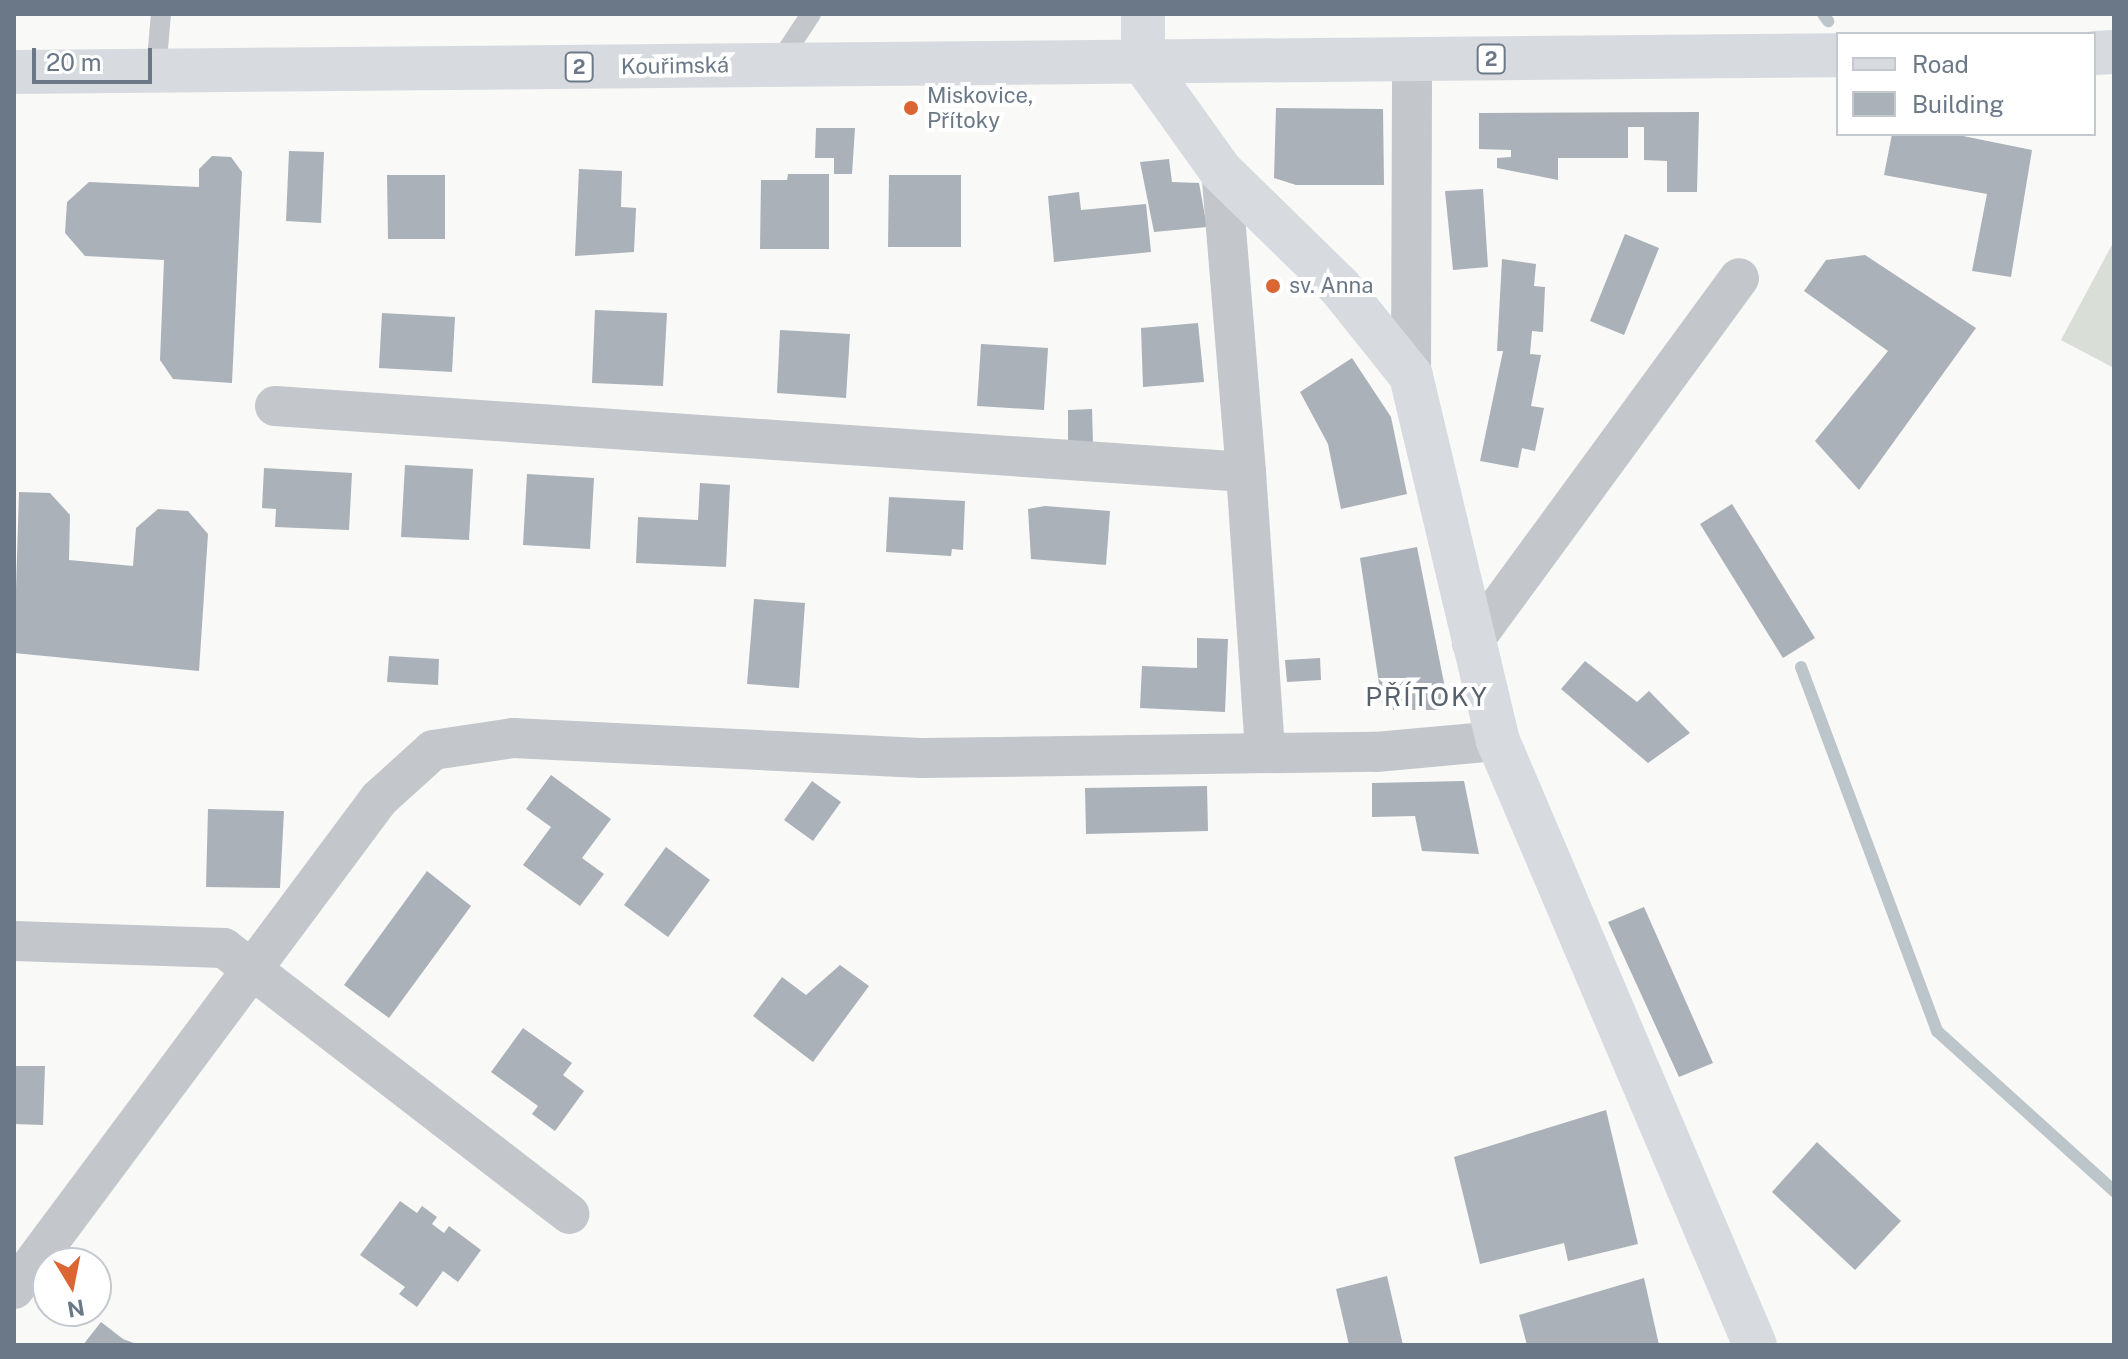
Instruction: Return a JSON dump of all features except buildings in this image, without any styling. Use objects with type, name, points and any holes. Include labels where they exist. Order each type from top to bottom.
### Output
[{"type":"main road","points":[[1143,14],[1143,62],[1221,171],[1339,286],[1411,376],[1472,643],[1498,741],[1755,1345]]},
{"type":"main road","name":"2","points":[[1143,62],[1836,55]]},
{"type":"main road","name":"Kouřimská","points":[[14,72],[1143,62]]},
{"type":"street","points":[[1411,376],[1412,59]]},
{"type":"street","points":[[1221,171],[1265,749]]},
{"type":"street","points":[[1472,643],[1739,278]]},
{"type":"street","points":[[275,406],[1246,472]]},
{"type":"street","points":[[14,1289],[253,968],[408,767],[472,740],[921,758],[1265,749],[1376,752],[1498,741]]},
{"type":"street","points":[[14,941],[224,948],[570,1214]]},
{"type":"lane","points":[[156,71],[161,14]]},
{"type":"lane","points":[[778,65],[811,14]]},
{"type":"shaded area","points":[[2114,241],[2114,368],[2061,340]]},
{"type":"waterway","points":[[1823,14],[1828,21]]},
{"type":"waterway","points":[[1801,667],[1937,1031],[2114,1191]]},
{"type":"place","name":"Miskovice, Přítoky","points":[[911,108]]},
{"type":"place","name":"sv. Anna","points":[[1273,286]]},
{"type":"district","name":"PŘÍTOKY","points":[[1427,697]]}]
